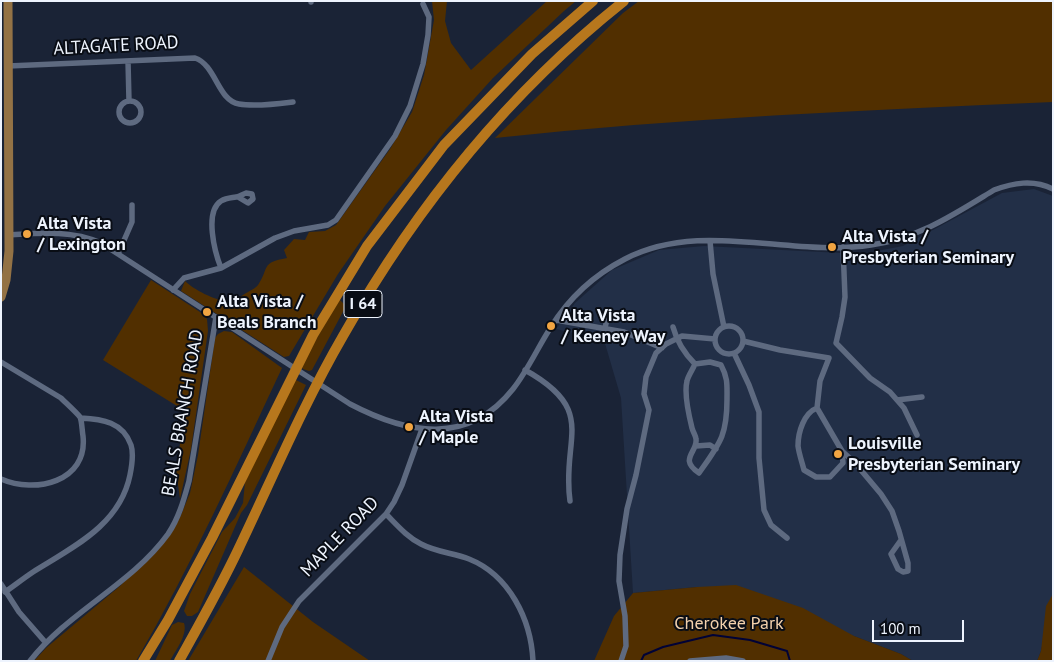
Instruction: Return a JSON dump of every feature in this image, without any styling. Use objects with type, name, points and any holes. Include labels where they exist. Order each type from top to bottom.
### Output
[{"type":"highway","name":"I 64","points":[[143,661],[168,620],[212,538],[313,335],[367,246],[444,145],[532,54],[593,1]]},
{"type":"highway","name":"I 64","points":[[179,661],[237,553],[303,413],[342,337],[395,251],[432,199],[481,136],[548,68],[592,27],[624,1]]},
{"type":"main road","points":[[1,297],[9,260],[8,1]]},
{"type":"street","points":[[173,290],[184,278],[221,268],[275,238],[294,231],[332,224],[395,136],[410,106],[428,35],[429,17],[423,4]]},
{"type":"street","name":"ALTAGATE ROAD","points":[[8,66],[195,58],[205,63],[226,95],[234,102],[239,104],[293,102]]},
{"type":"street","points":[[128,61],[129,102]]},
{"type":"street","points":[[9,235],[56,232],[92,239],[350,404],[401,425],[433,430],[454,428],[477,419],[492,410],[504,399],[526,370],[569,302],[595,278],[626,259],[658,247],[688,242],[710,241],[843,247],[872,245],[911,236],[940,223],[994,190],[1011,184],[1029,182],[1052,187]]},
{"type":"street","points":[[221,268],[215,250],[212,215],[220,201],[231,197],[238,197]]},
{"type":"street","points":[[118,254],[132,222],[132,205]]},
{"type":"street","points":[[710,241],[713,274],[724,327]]},
{"type":"street","points":[[843,247],[844,297],[836,343],[870,378],[890,392],[904,408],[918,435]]},
{"type":"street","points":[[605,328],[608,315]]},
{"type":"street","name":"BEALS BRANCH ROAD","points":[[30,661],[46,643],[149,555],[176,521],[189,481],[216,317]]},
{"type":"street","points":[[556,320],[624,332],[662,348]]},
{"type":"street","points":[[673,327],[676,338],[684,353],[695,364]]},
{"type":"street","points":[[724,327],[736,328],[742,333],[743,341],[740,349],[734,353],[722,352],[717,347],[715,339],[718,332],[724,327]]},
{"type":"street","points":[[621,661],[626,646],[625,616],[619,581],[620,555],[627,509],[636,476],[649,410],[644,394],[646,376],[656,353],[676,338],[682,336],[715,339]]},
{"type":"street","points":[[743,341],[780,350],[828,358],[820,381],[817,408],[842,451],[856,463],[892,511],[901,540],[908,563],[908,571],[904,572],[898,569],[891,554],[901,540]]},
{"type":"street","points":[[734,353],[748,382],[759,412],[758,458],[764,510],[771,525],[786,538]]},
{"type":"street","points":[[1,362],[61,398],[81,418],[101,420],[114,424],[129,440],[133,454],[132,467],[125,494],[112,514],[86,539],[29,574],[6,592]]},
{"type":"street","points":[[695,364],[710,362],[721,365],[727,377],[726,428],[716,449],[699,472],[691,467],[689,460],[690,452],[696,446],[710,445],[716,449]]},
{"type":"street","points":[[695,364],[687,382],[688,408],[696,446]]},
{"type":"street","points":[[526,370],[553,388],[565,402],[570,414],[573,432],[568,483],[570,501]]},
{"type":"street","points":[[897,400],[922,397]]},
{"type":"street","points":[[817,408],[810,410],[803,423],[798,445],[804,470],[816,477],[830,477],[843,463],[842,451]]},
{"type":"street","points":[[1,479],[20,485],[37,486],[52,482],[68,473],[78,464],[82,453],[81,418]]},
{"type":"street","name":"MAPLE ROAD","points":[[268,661],[282,627],[299,601],[386,514],[394,502],[402,486],[422,429]]},
{"type":"street","points":[[386,514],[400,529],[419,543],[428,548],[474,561],[497,577],[510,592],[519,608],[531,644],[532,661]]},
{"type":"street","points":[[1,584],[19,612],[46,643]]},
{"type":"street","points":[[690,661],[726,658],[743,661]]},
{"type":"shaded area","name":"Louisville Presbyterian Seminary","points":[[1034,189],[1053,196],[1053,594],[1041,651],[1037,661],[913,661],[901,654],[854,636],[697,587],[633,593],[621,398],[604,340],[556,329],[575,303],[612,270],[659,250],[704,246],[861,254],[903,246],[1002,193]]},
{"type":"green space","points":[[432,1],[447,1],[445,21],[451,43],[471,70],[547,1],[576,1],[493,78],[446,130],[385,206],[338,274],[289,356],[284,357],[181,291],[185,281],[216,299],[235,300],[257,286],[269,264],[287,258],[284,250],[294,239],[305,240],[309,232],[325,231],[336,225],[390,149],[412,112],[424,75],[434,20]]},
{"type":"green space","points":[[639,1],[1053,1],[1053,102],[704,120],[495,138],[623,13]]},
{"type":"green space","points":[[151,280],[200,312],[207,319],[208,331],[191,449],[180,499],[176,470],[185,411],[103,360]]},
{"type":"green space","points":[[339,299],[346,306],[312,370],[303,369],[301,366]]},
{"type":"green space","points":[[224,331],[232,332],[282,368],[194,553],[136,661],[34,661],[46,648],[120,586],[172,531],[190,493],[198,455],[215,338]]},
{"type":"green space","points":[[294,379],[306,385],[247,505],[241,513],[198,612],[192,616],[187,616],[184,611],[190,594],[222,532],[235,518],[243,503],[245,482]]},
{"type":"green space","points":[[244,567],[313,622],[370,661],[188,661]]},
{"type":"green space","name":"Cherokee Park","points":[[736,585],[803,608],[854,636],[901,654],[913,661],[594,661],[614,616],[633,593]]},
{"type":"green space","points":[[1053,594],[1053,661],[1037,661],[1041,651],[1046,606]]},
{"type":"green space","points":[[178,622],[184,623],[184,633],[170,661],[155,661],[172,625]]},
{"type":"waterway","points":[[641,661],[644,655],[663,647],[713,635],[750,640],[787,651],[790,661]]},
{"type":"place","name":"Alta Vista / Lexington","points":[[27,234]]},
{"type":"place","name":"Alta Vista / Presbyterian Seminary","points":[[832,247]]},
{"type":"place","name":"Alta Vista / Beals Branch","points":[[207,312]]},
{"type":"place","name":"Alta Vista / Keeney Way","points":[[551,326]]},
{"type":"place","name":"Alta Vista / Maple","points":[[409,427]]},
{"type":"place","name":"Louisville Presbyterian Seminary","points":[[838,454]]}]
